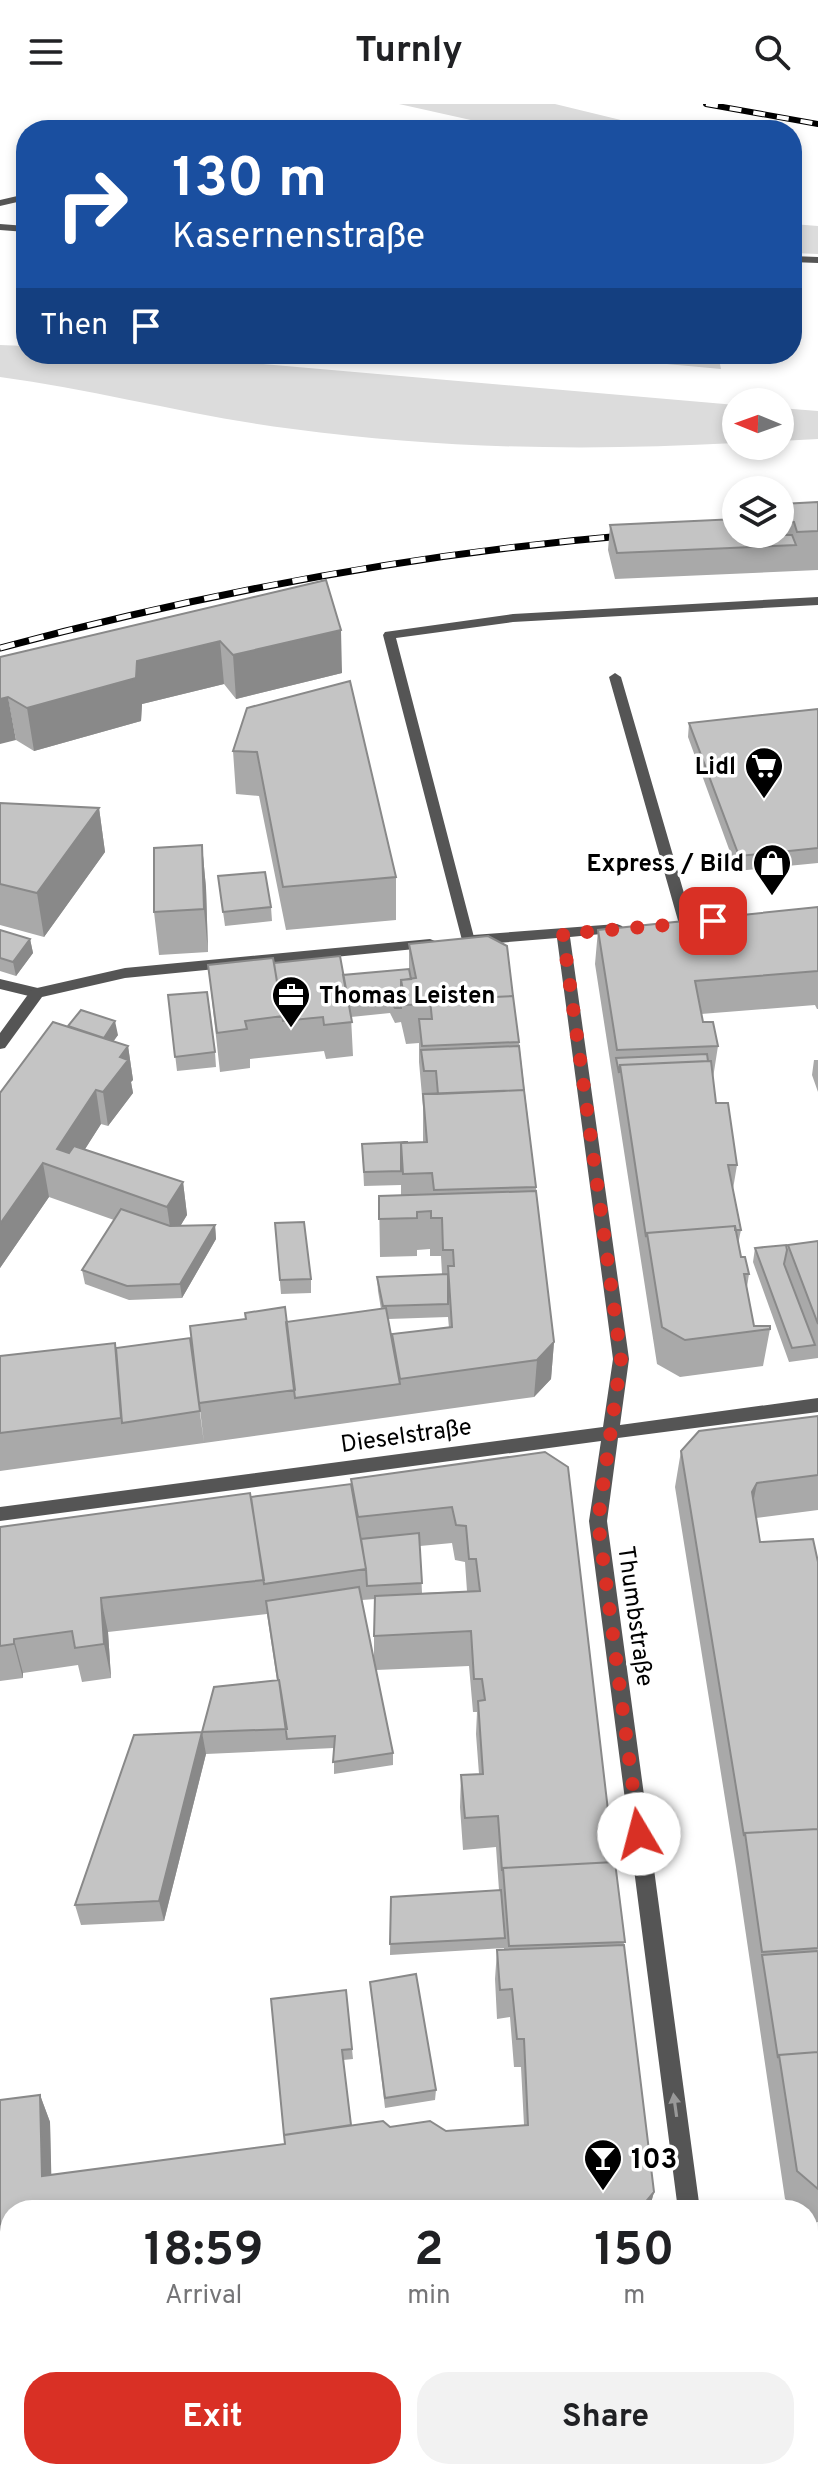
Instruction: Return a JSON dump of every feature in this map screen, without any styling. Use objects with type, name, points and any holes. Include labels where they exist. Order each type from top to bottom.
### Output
[{"type":"street","points":[[468,941],[389,635],[513,618],[818,601]]},
{"type":"street","points":[[615,677],[632,724],[686,924]]},
{"type":"street","points":[[0,984],[37,993],[125,973],[640,928]]},
{"type":"street","name":"Thumbstraße","points":[[563,934],[621,1359],[598,1521],[688,2200]]},
{"type":"street","points":[[0,1044],[37,993]]},
{"type":"street","name":"Dieselstraße","points":[[0,1514],[818,1405]]},
{"type":"shaded area","points":[[399,104],[555,104],[621,120],[471,120]]},
{"type":"shaded area","points":[[802,225],[818,226],[818,254],[802,253]]},
{"type":"shaded area","points":[[0,345],[16,346],[16,364],[262,364],[722,404],[722,444],[569,447],[404,441],[220,418],[0,377]]},
{"type":"shaded area","points":[[667,364],[720,364],[721,369]]},
{"type":"shaded area","points":[[794,409],[818,411],[818,439],[794,440]]},
{"type":"building","points":[[818,502],[818,531],[797,532],[794,503]]},
{"type":"building","points":[[722,520],[722,548],[729,548],[617,553],[610,525]]},
{"type":"building","points":[[326,580],[341,630],[233,655],[220,641],[137,661],[136,678],[27,708],[8,697],[0,699],[0,657]]},
{"type":"building","points":[[350,681],[396,877],[283,887],[257,752],[233,751],[247,708]]},
{"type":"building","name":"Lidl","points":[[818,709],[818,848],[739,856],[689,723]]},
{"type":"building","points":[[0,803],[99,808],[37,893],[0,884]]},
{"type":"building","points":[[202,845],[204,909],[154,912],[154,848]]},
{"type":"building","points":[[265,872],[271,907],[223,912],[218,876]]},
{"type":"building","points":[[818,907],[818,971],[695,981],[703,1022],[713,1022],[718,1046],[617,1050],[598,930]]},
{"type":"building","points":[[0,930],[30,939],[13,962],[0,958]]},
{"type":"building","points":[[488,936],[507,946],[513,996],[430,1000],[430,1004],[406,1005],[401,980],[416,978],[409,944]]},
{"type":"building","points":[[340,956],[352,1022],[324,1025],[323,1017],[283,1021],[274,963]]},
{"type":"building","points":[[273,958],[283,1016],[245,1021],[247,1029],[217,1033],[208,965]]},
{"type":"building","points":[[409,969],[411,979],[401,980],[401,1008],[395,1008],[389,999],[348,1003],[343,975]]},
{"type":"building","points":[[207,992],[215,1052],[175,1057],[168,995]]},
{"type":"building","points":[[513,996],[519,1042],[422,1046],[419,1019],[432,1019],[430,1000]]},
{"type":"building","points":[[81,1010],[115,1021],[104,1038],[68,1026]]},
{"type":"building","points":[[53,1022],[128,1046],[120,1057],[128,1060],[103,1092],[96,1090],[57,1149],[69,1153],[74,1146],[183,1182],[167,1207],[43,1163],[0,1224],[0,1093]]},
{"type":"building","points":[[519,1046],[524,1090],[438,1094],[436,1071],[424,1071],[421,1050]]},
{"type":"building","points":[[707,1054],[708,1061],[620,1065],[619,1073],[616,1058]]},
{"type":"building","points":[[711,1061],[716,1103],[728,1103],[737,1165],[728,1165],[741,1230],[735,1230],[735,1226],[647,1233],[646,1237],[620,1065]]},
{"type":"building","points":[[524,1090],[536,1187],[434,1190],[432,1173],[403,1174],[401,1143],[427,1142],[423,1094]]},
{"type":"building","points":[[408,1142],[401,1143],[401,1171],[364,1172],[362,1144]]},
{"type":"building","points":[[536,1191],[554,1342],[537,1360],[400,1379],[392,1334],[452,1327],[448,1266],[454,1266],[453,1250],[443,1250],[442,1218],[431,1218],[431,1211],[417,1212],[417,1218],[379,1219],[379,1196]]},
{"type":"building","points":[[121,1209],[170,1226],[215,1225],[180,1284],[127,1286],[82,1270]]},
{"type":"building","points":[[304,1222],[311,1279],[280,1280],[275,1223]]},
{"type":"building","points":[[735,1226],[741,1257],[745,1257],[749,1274],[744,1274],[754,1326],[770,1326],[770,1329],[685,1340],[662,1327],[647,1233]]},
{"type":"building","points":[[818,1241],[818,1324],[788,1245]]},
{"type":"building","points":[[786,1245],[784,1264],[815,1345],[792,1348],[755,1248]]},
{"type":"building","points":[[448,1274],[448,1304],[383,1306],[377,1277]]},
{"type":"building","points":[[285,1307],[295,1390],[199,1403],[190,1326],[246,1319],[245,1313]]},
{"type":"building","points":[[386,1308],[400,1384],[295,1398],[286,1322]]},
{"type":"building","points":[[190,1338],[200,1411],[122,1423],[116,1348]]},
{"type":"building","points":[[115,1343],[121,1418],[0,1433],[0,1356]]},
{"type":"building","points":[[818,1416],[818,1475],[757,1483],[752,1492],[760,1542],[813,1539],[818,1562],[818,1829],[745,1833],[744,1836],[681,1451],[699,1431]]},
{"type":"building","points":[[545,1452],[568,1467],[614,1862],[503,1868],[502,1871],[498,1816],[465,1818],[461,1775],[483,1774],[478,1701],[485,1700],[482,1679],[474,1679],[471,1631],[374,1636],[375,1596],[480,1591],[476,1559],[469,1559],[466,1526],[456,1525],[452,1507],[358,1517],[351,1479]]},
{"type":"building","points":[[351,1484],[366,1569],[264,1584],[251,1497]]},
{"type":"building","points":[[250,1493],[264,1580],[101,1598],[104,1644],[75,1648],[72,1631],[14,1639],[14,1644],[0,1646],[0,1527]]},
{"type":"building","points":[[419,1533],[422,1583],[367,1586],[361,1539]]},
{"type":"building","points":[[359,1587],[393,1753],[333,1762],[335,1736],[287,1739],[266,1601]]},
{"type":"building","points":[[279,1680],[287,1729],[202,1732],[214,1687]]},
{"type":"building","points":[[202,1732],[159,1901],[75,1905],[134,1735]]},
{"type":"building","points":[[818,1829],[818,1948],[762,1952],[745,1833]]},
{"type":"building","points":[[615,1862],[625,1942],[509,1946],[503,1868]]},
{"type":"building","points":[[501,1890],[505,1938],[390,1944],[391,1897]]},
{"type":"building","points":[[624,1945],[654,2192],[647,2200],[0,2200],[0,2100],[40,2095],[42,2176],[285,2144],[284,2135],[383,2121],[390,2127],[430,2121],[446,2131],[528,2125],[524,2039],[517,2039],[512,1989],[500,1990],[497,1950]]},
{"type":"building","points":[[818,1951],[818,2052],[779,2055],[778,2058],[762,1955]]},
{"type":"building","points":[[416,1974],[436,2090],[385,2098],[370,1982]]},
{"type":"building","points":[[346,1990],[352,2049],[342,2050],[351,2125],[284,2135],[271,1999]]},
{"type":"building","points":[[818,2052],[818,2189],[797,2171],[779,2055]]},
{"type":"railway","points":[[706,104],[796,120]]},
{"type":"railway","points":[[802,121],[818,124]]},
{"type":"railway","points":[[0,648],[157,609],[314,577],[473,552],[633,535]]},
{"type":"place","name":"Lidl","points":[[764,800]]},
{"type":"place","name":"Express / Bild","points":[[772,897]]},
{"type":"place","name":"Thomas Leisten","points":[[291,1029]]},
{"type":"place","name":"103","points":[[603,2192]]},
{"type":"route","points":[[639,1834],[598,1521],[621,1359],[563,934],[713,921]]}]
